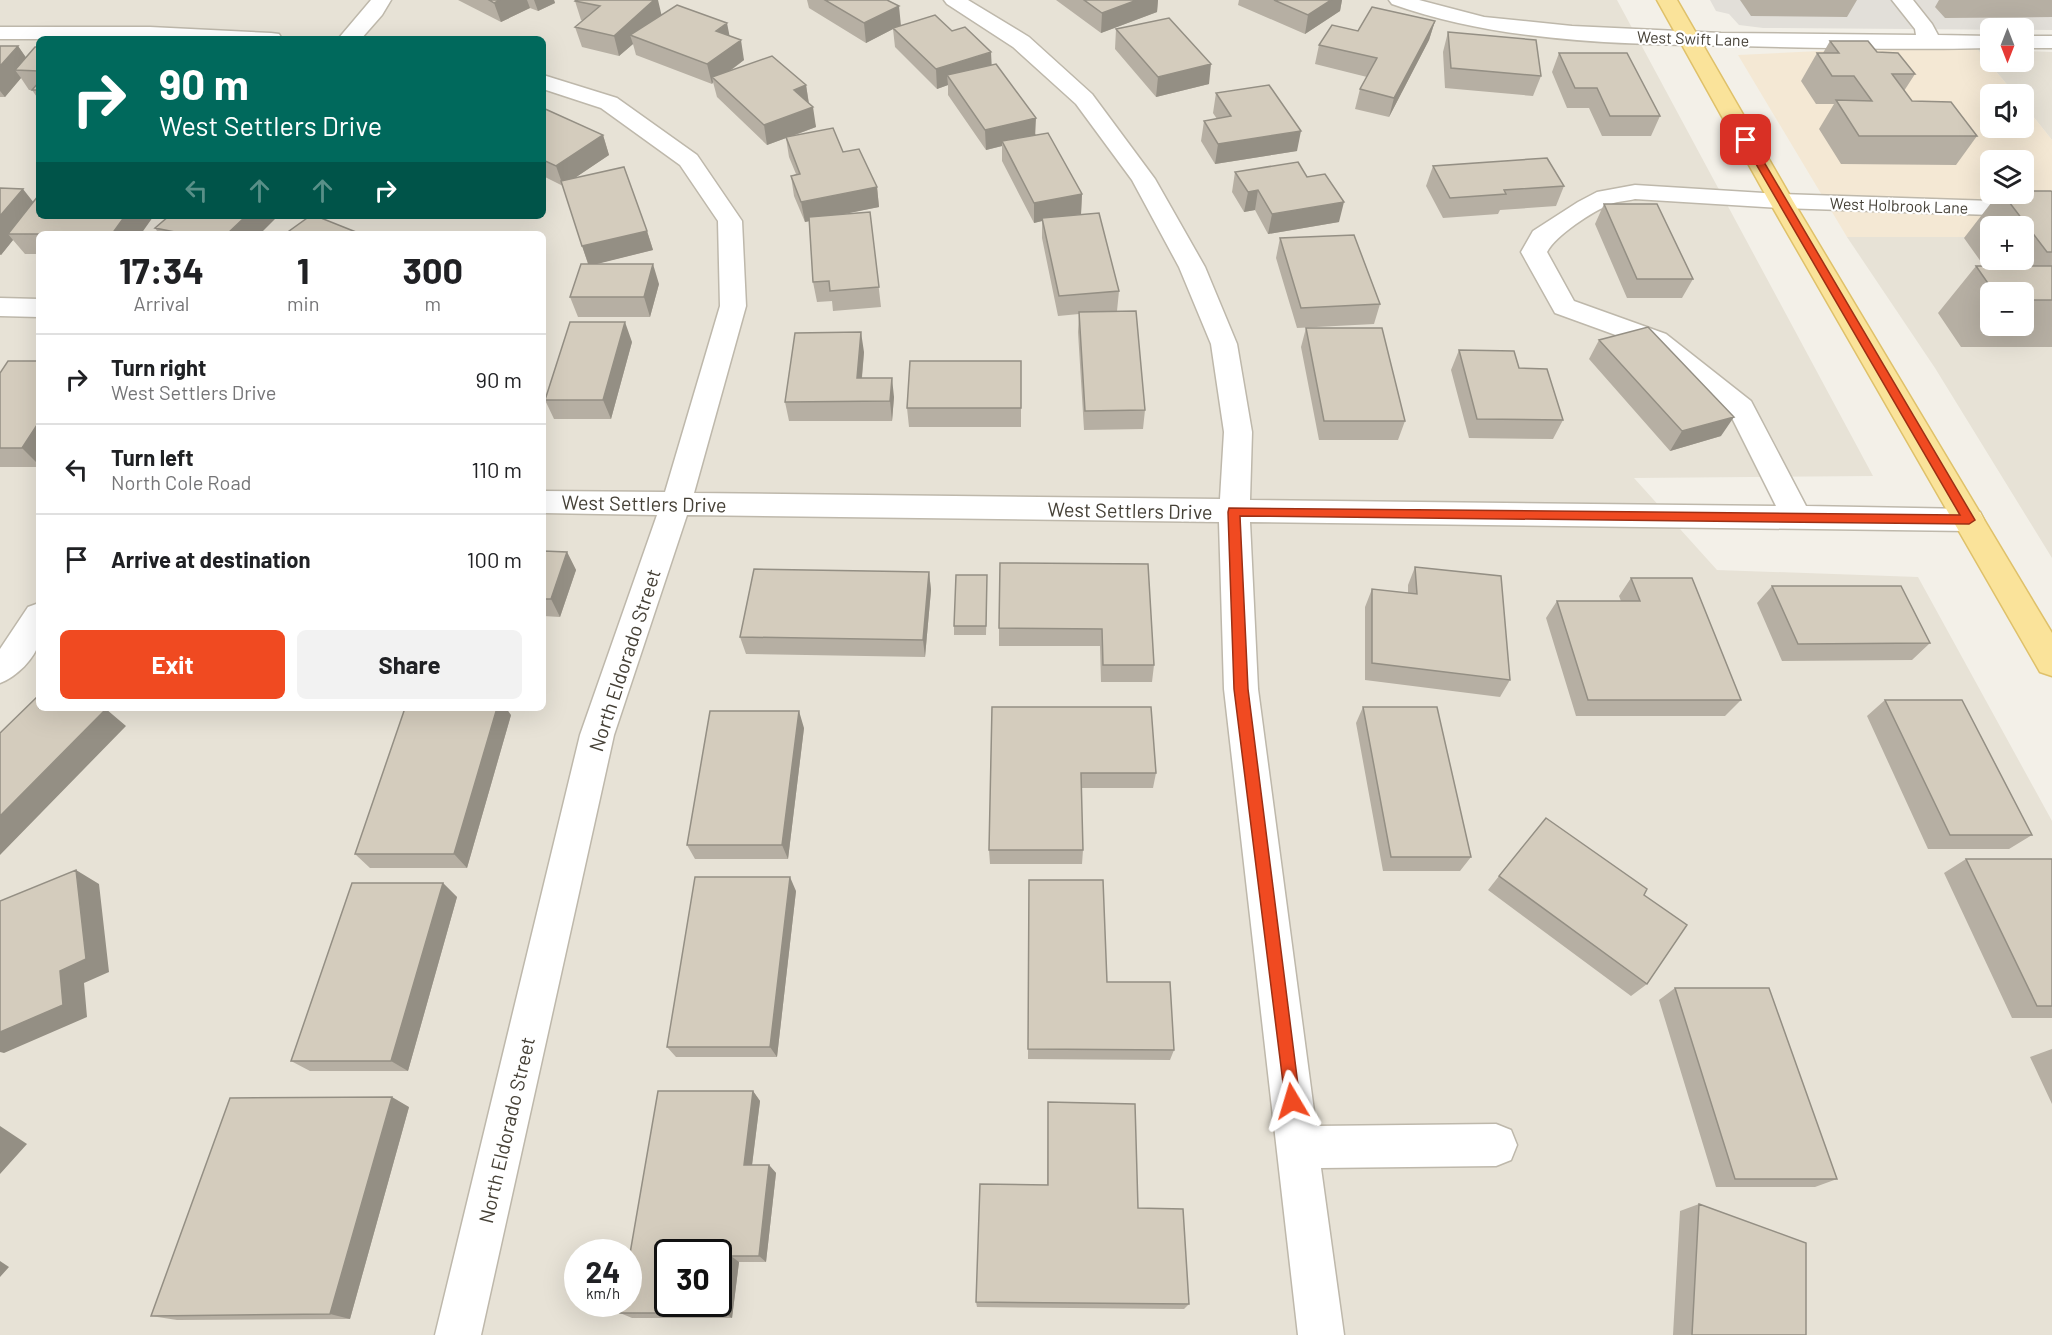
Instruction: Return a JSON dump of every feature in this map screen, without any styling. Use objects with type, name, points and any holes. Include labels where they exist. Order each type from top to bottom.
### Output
[{"type":"main road","points":[[1667,0],[1781,201],[2052,662]]},
{"type":"street","points":[[352,36],[375,11],[381,0]]},
{"type":"street","points":[[954,0],[1021,42],[1084,99],[1143,179],[1192,267],[1224,344],[1238,432],[1234,512],[1241,689],[1321,1335]]},
{"type":"street","name":"West Swift Lane","points":[[1399,0],[1470,21],[1530,30],[1727,41],[1980,42]]},
{"type":"street","points":[[1902,0],[1925,28],[1929,42]]},
{"type":"street","points":[[0,33],[150,33],[210,36]]},
{"type":"street","points":[[2034,42],[2052,42]]},
{"type":"street","name":"North Eldorado Street","points":[[458,1335],[597,735],[676,504],[733,306],[730,221],[689,160],[609,103],[546,83]]},
{"type":"street","name":"West Holbrook Lane","points":[[1797,519],[1741,408],[1656,340],[1564,307],[1534,252],[1542,237],[1606,197],[1635,192],[1781,201],[2024,209],[2052,217]]},
{"type":"street","points":[[0,307],[36,308]]},
{"type":"street","name":"West Settlers Drive","points":[[546,502],[1969,520]]},
{"type":"street","points":[[0,669],[12,658],[36,621]]},
{"type":"street","points":[[1297,1147],[1496,1145]]},
{"type":"shaded area","points":[[0,0],[1617,0],[1873,476],[1634,478],[1717,570],[1918,577],[2052,821],[2052,1335],[0,1335]]},
{"type":"shaded area","points":[[1710,0],[2052,0],[2052,30],[2034,30],[2034,18],[1980,18],[1980,30],[1763,28],[1739,25],[1729,14],[1716,11]]},
{"type":"shaded area","points":[[1861,49],[1977,49],[1980,53],[1980,72],[1996,72],[2007,84],[1980,84],[1980,138],[2034,138],[2034,118],[2052,140],[2052,237],[2034,230],[2034,216],[1980,216],[1980,237],[1847,237],[1738,55]]},
{"type":"shaded area","points":[[2034,51],[2052,52],[2052,140],[2034,118],[2034,84],[2007,84],[1996,72],[2034,72]]},
{"type":"shaded area","points":[[1847,237],[1980,237],[1980,270],[2034,270],[2034,252],[2052,237],[2052,558],[1935,368]]},
{"type":"building","points":[[576,0],[654,0],[614,36],[575,27],[600,6]]},
{"type":"building","points":[[825,0],[887,0],[899,6],[864,23]]},
{"type":"building","points":[[1084,0],[1137,0],[1102,13]]},
{"type":"building","points":[[1274,0],[1331,0],[1308,15]]},
{"type":"building","points":[[677,5],[727,23],[716,31],[741,40],[707,64],[630,35]]},
{"type":"building","points":[[1372,7],[1435,21],[1394,98],[1360,89],[1377,58],[1319,45],[1332,25],[1358,31]]},
{"type":"building","points":[[935,15],[952,31],[965,27],[991,52],[936,69],[893,28]]},
{"type":"building","points":[[1169,18],[1211,64],[1158,77],[1116,29]]},
{"type":"building","points":[[1448,32],[1536,40],[1541,76],[1451,68]]},
{"type":"building","points":[[1830,41],[1868,41],[1877,52],[1898,53],[1915,74],[1892,74],[1912,101],[1951,102],[1977,136],[1859,136],[1836,100],[1872,101],[1854,76],[1832,76],[1817,53],[1839,53]]},
{"type":"building","points":[[0,46],[18,46],[0,66]]},
{"type":"building","points":[[35,47],[36,47],[36,71],[15,70]]},
{"type":"building","points":[[1559,53],[1627,53],[1660,116],[1610,116],[1597,88],[1575,88]]},
{"type":"building","points":[[772,56],[806,85],[794,90],[813,107],[764,125],[712,77]]},
{"type":"building","points":[[996,64],[1036,118],[985,130],[947,75]]},
{"type":"building","points":[[1269,85],[1301,131],[1218,144],[1204,121],[1231,116],[1216,93]]},
{"type":"building","points":[[546,109],[603,135],[556,166],[546,161]]},
{"type":"building","points":[[833,128],[843,152],[859,149],[877,187],[801,202],[791,176],[800,174],[786,137]]},
{"type":"building","points":[[1048,133],[1082,194],[1034,203],[1002,141]]},
{"type":"building","points":[[1547,158],[1564,186],[1504,190],[1506,194],[1450,198],[1433,166]]},
{"type":"building","points":[[1298,162],[1307,177],[1325,174],[1344,202],[1272,214],[1258,190],[1248,192],[1235,172]]},
{"type":"building","points":[[624,167],[647,231],[582,246],[561,181]]},
{"type":"building","points":[[0,188],[23,189],[0,216]]},
{"type":"building","points":[[2034,191],[2052,192],[2052,252],[2047,252],[2034,235],[2034,216],[2020,216],[2011,204],[2034,204]]},
{"type":"building","points":[[36,199],[36,219],[123,219],[114,231],[36,231],[36,234],[8,234]]},
{"type":"building","points":[[1604,204],[1657,204],[1693,279],[1637,279]]},
{"type":"building","points":[[870,212],[879,287],[830,291],[829,281],[813,282],[809,217]]},
{"type":"building","points":[[1099,213],[1119,291],[1059,296],[1042,218]]},
{"type":"building","points":[[166,219],[243,219],[230,231],[170,231],[155,228]]},
{"type":"building","points":[[306,219],[324,219],[354,231],[289,231]]},
{"type":"building","points":[[1354,235],[1380,304],[1301,308],[1280,238]]},
{"type":"building","points":[[581,264],[653,264],[644,297],[570,297]]},
{"type":"building","points":[[1976,266],[1980,266],[1980,270],[2034,270],[2034,266],[2052,266],[2052,300],[2034,300],[2034,282],[1987,282]]},
{"type":"building","points":[[1136,311],[1145,410],[1085,411],[1079,312]]},
{"type":"building","points":[[570,322],[625,322],[603,400],[546,400]]},
{"type":"building","points":[[1648,327],[1734,417],[1682,431],[1599,340]]},
{"type":"building","points":[[1306,328],[1382,328],[1405,421],[1324,421]]},
{"type":"building","points":[[861,332],[857,378],[892,378],[890,401],[785,402],[795,333]]},
{"type":"building","points":[[1459,350],[1514,351],[1519,368],[1547,369],[1563,420],[1477,419]]},
{"type":"building","points":[[8,361],[36,361],[36,427],[22,448],[0,448],[0,373]]},
{"type":"building","points":[[910,361],[1021,361],[1021,408],[907,408]]},
{"type":"building","points":[[546,551],[567,552],[551,599],[546,599]]},
{"type":"building","points":[[1000,563],[1148,564],[1154,665],[1103,665],[1102,629],[999,628]]},
{"type":"building","points":[[1415,567],[1501,576],[1510,680],[1372,663],[1372,589],[1417,594]]},
{"type":"building","points":[[754,569],[929,572],[923,640],[740,637]]},
{"type":"building","points":[[956,575],[987,575],[986,626],[954,626]]},
{"type":"building","points":[[1631,578],[1692,578],[1741,700],[1588,700],[1557,601],[1640,601]]},
{"type":"building","points":[[1772,586],[1901,586],[1930,643],[1798,644]]},
{"type":"building","points":[[36,698],[36,711],[104,711],[0,816],[0,733]]},
{"type":"building","points":[[1885,700],[1962,700],[2032,835],[1950,835]]},
{"type":"building","points":[[992,707],[1151,707],[1156,773],[1081,773],[1083,850],[989,850]]},
{"type":"building","points":[[1363,707],[1437,707],[1471,857],[1391,857]]},
{"type":"building","points":[[404,711],[496,711],[454,854],[355,854]]},
{"type":"building","points":[[710,711],[799,711],[782,845],[687,845]]},
{"type":"building","points":[[1546,818],[1647,889],[1644,895],[1687,925],[1647,984],[1499,876]]},
{"type":"building","points":[[1966,859],[2052,859],[2052,1006],[2037,1006]]},
{"type":"building","points":[[76,870],[86,959],[60,971],[63,1005],[0,1032],[0,901]]},
{"type":"building","points":[[695,877],[790,877],[770,1047],[667,1047]]},
{"type":"building","points":[[1029,880],[1103,880],[1107,982],[1170,982],[1174,1050],[1028,1049]]},
{"type":"building","points":[[352,883],[443,883],[391,1061],[291,1061]]},
{"type":"building","points":[[1675,988],[1769,988],[1837,1179],[1735,1179]]},
{"type":"building","points":[[658,1091],[753,1091],[744,1165],[769,1165],[759,1256],[732,1256],[732,1239],[654,1239],[654,1313],[642,1313],[642,1239],[632,1239]]},
{"type":"building","points":[[392,1097],[330,1314],[151,1316],[230,1098]]},
{"type":"building","points":[[1048,1102],[1135,1104],[1138,1208],[1183,1209],[1189,1304],[976,1302],[980,1184],[1048,1185]]},
{"type":"building","points":[[1699,1204],[1806,1243],[1806,1335],[1692,1335]]},
{"type":"route","points":[[1292,1101],[1241,689],[1234,512],[1969,520],[1746,140]]}]
